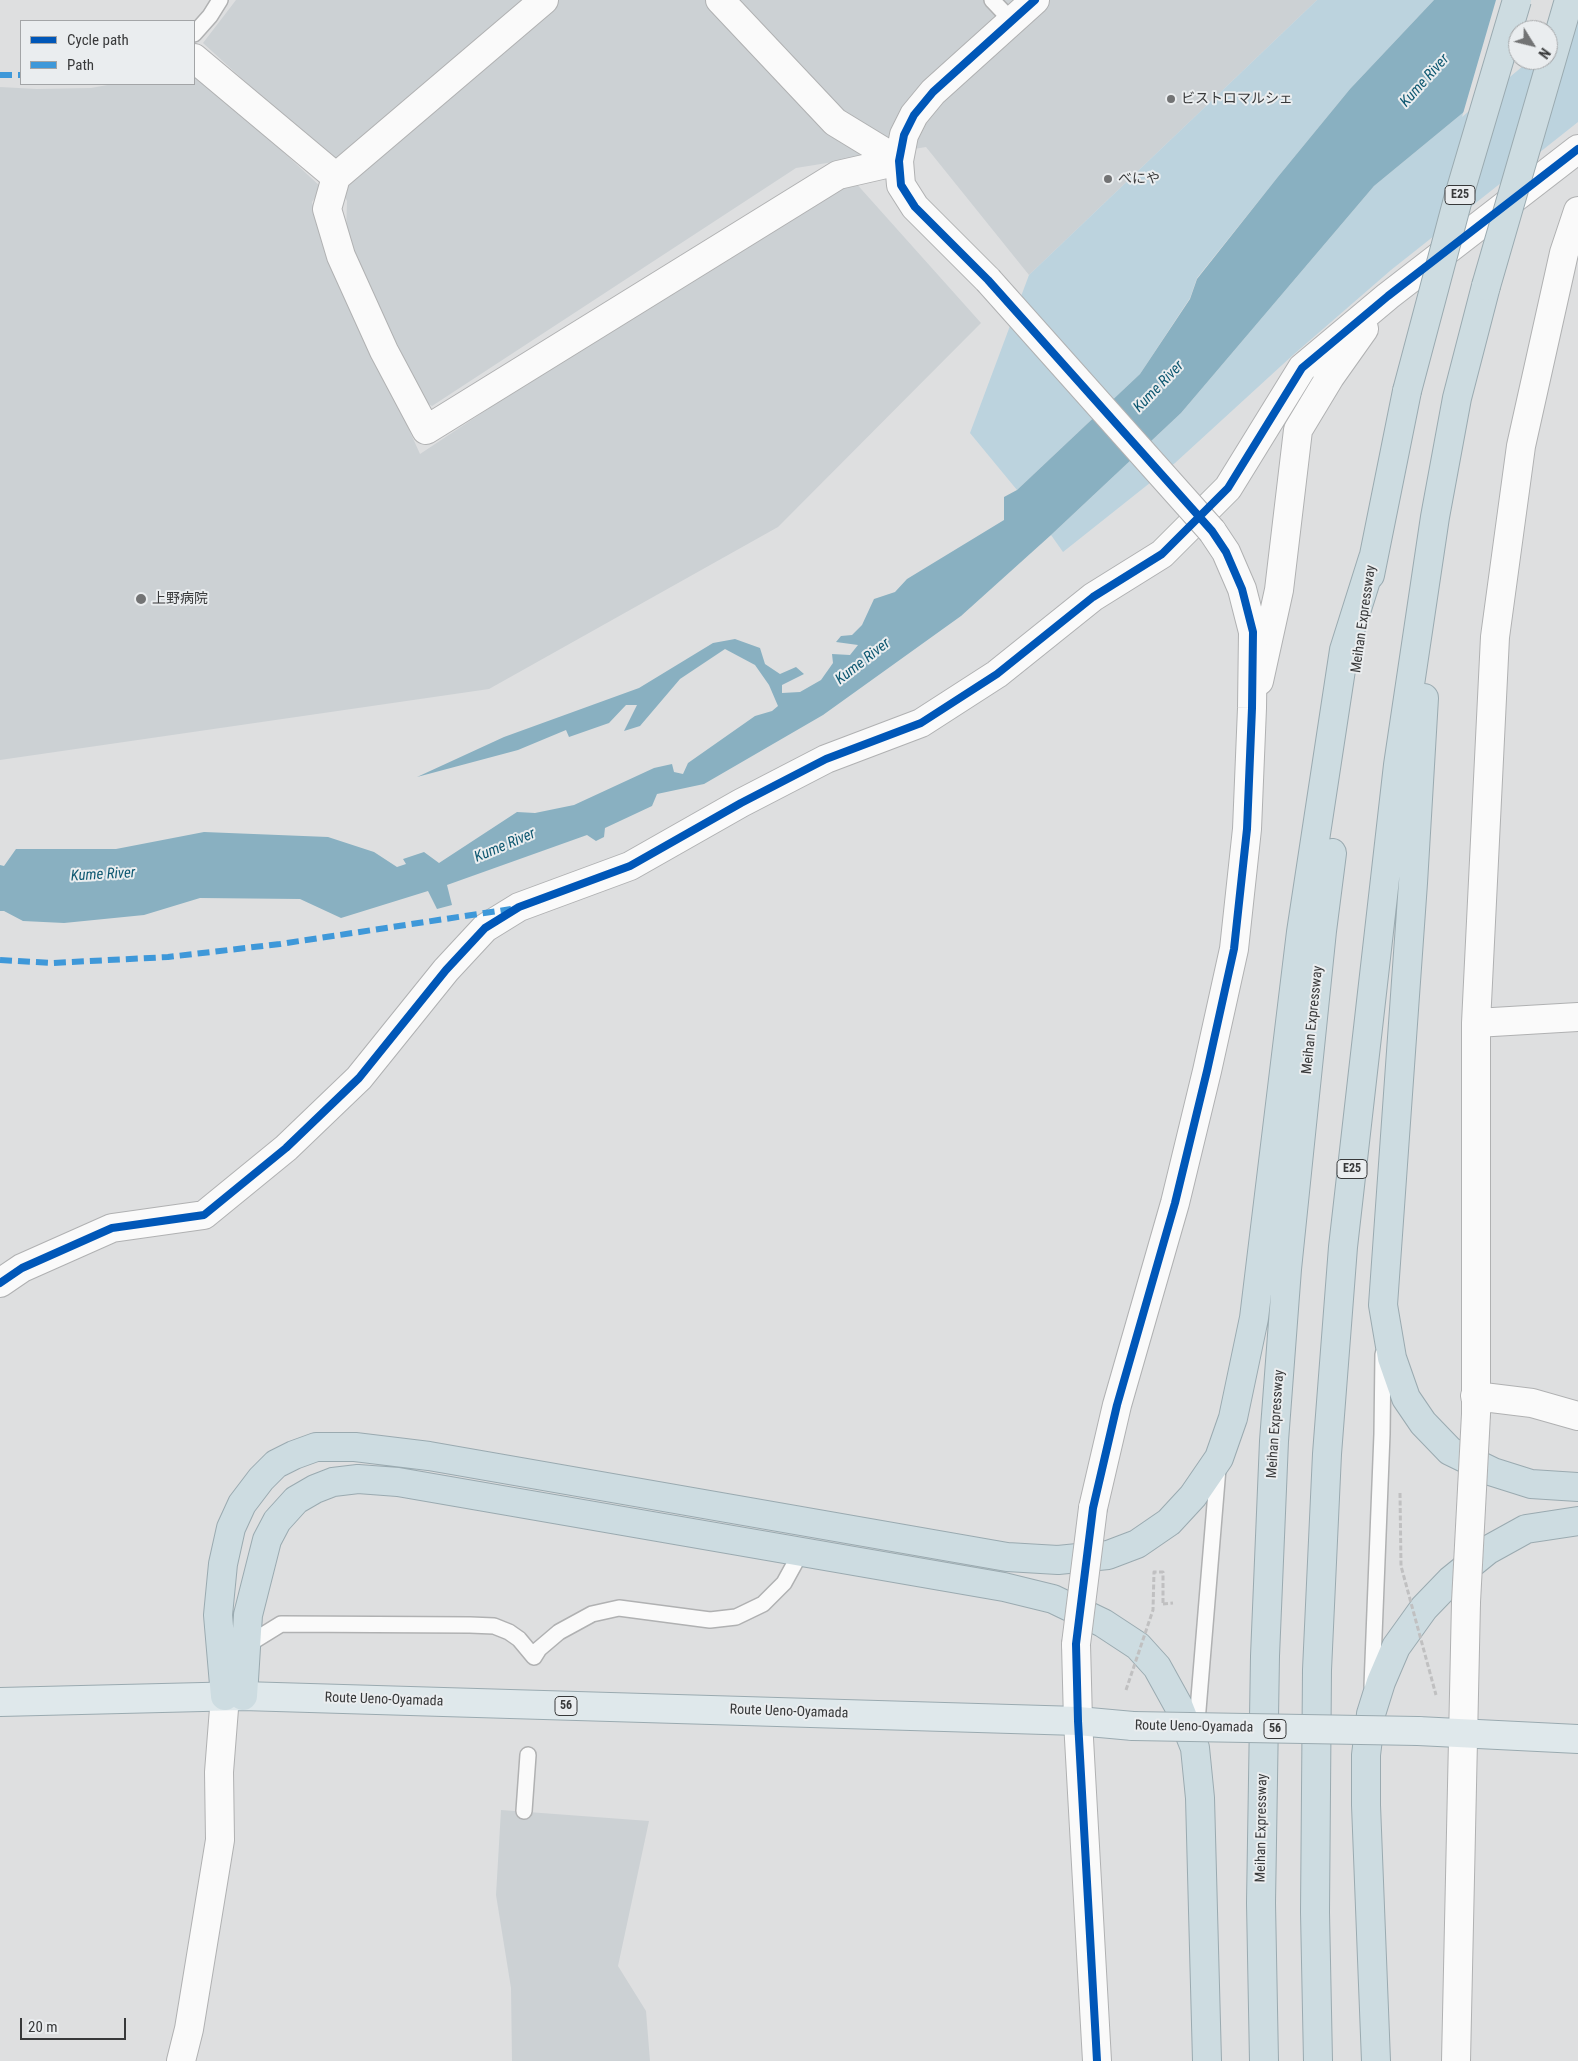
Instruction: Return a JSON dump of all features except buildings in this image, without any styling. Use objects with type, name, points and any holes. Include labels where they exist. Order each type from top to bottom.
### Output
[{"type":"highway","name":"Meihan Expressway","points":[[1264,2061],[1260,1904],[1265,1656],[1274,1441],[1287,1269],[1322,931],[1373,558],[1407,390],[1461,189],[1517,0]]},
{"type":"highway","name":"E25","points":[[1318,2061],[1315,1912],[1317,1670],[1327,1454],[1344,1237],[1396,784],[1435,517],[1457,398],[1486,286],[1569,0]]},
{"type":"highway","points":[[1435,517],[1414,883],[1383,1305],[1392,1358],[1406,1398],[1424,1423],[1450,1451],[1493,1472],[1531,1484],[1578,1486]]},
{"type":"highway","points":[[234,1696],[218,1615],[223,1564],[231,1528],[242,1504],[261,1479],[276,1464],[294,1455],[316,1448],[355,1447],[429,1456],[1007,1557],[1058,1560],[1108,1555],[1137,1544],[1169,1522],[1193,1496],[1219,1458],[1233,1418],[1254,1318],[1302,932],[1344,650],[1373,558]]},
{"type":"highway","points":[[234,1696],[247,1644],[248,1615],[258,1570],[267,1540],[274,1527],[296,1500],[315,1489],[333,1482],[358,1479],[398,1482],[1004,1587],[1053,1599],[1103,1623],[1138,1646],[1157,1667],[1178,1705],[1195,1748],[1200,1798],[1207,2061]]},
{"type":"highway","points":[[1376,2061],[1366,1805],[1366,1755],[1371,1714],[1381,1682],[1396,1647],[1424,1608],[1451,1580],[1488,1550],[1526,1529],[1578,1521]]},
{"type":"main road","name":"Route Ueno-Oyamada","points":[[0,1702],[234,1696],[1078,1721],[1132,1726],[1418,1732],[1578,1739]]},
{"type":"street","points":[[544,0],[336,177],[326,209],[341,256],[384,350],[426,430],[838,175],[899,161]]},
{"type":"street","points":[[720,0],[835,122],[899,161]]},
{"type":"street","points":[[1035,0],[933,92],[914,115],[904,135],[899,161],[901,185],[915,207],[988,280],[1212,531],[1226,552],[1242,589],[1253,632],[1247,829],[1234,949],[1175,1203],[1117,1405],[1093,1508],[1076,1644],[1078,1721],[1097,2061]]},
{"type":"street","points":[[195,59],[336,177]]},
{"type":"street","points":[[0,1283],[22,1268],[112,1228],[204,1215],[286,1148],[359,1078],[446,970],[485,928],[519,907],[630,866],[741,803],[826,758],[921,723],[997,674],[1093,597],[1162,554],[1228,488],[1302,368],[1388,296],[1578,149]]},
{"type":"street","points":[[1456,2061],[1466,1602],[1476,1405],[1476,1023],[1495,637],[1521,446],[1564,253],[1578,212]]},
{"type":"street","points":[[1252,708],[1279,590],[1298,430],[1330,377],[1388,296]]},
{"type":"street","points":[[1476,1023],[1578,1017]]},
{"type":"street","points":[[1476,1405],[1532,1403],[1578,1416]]},
{"type":"street","points":[[181,2061],[189,2029],[220,1840],[219,1772],[234,1696]]},
{"type":"lane","points":[[195,33],[210,16],[220,0]]},
{"type":"lane","points":[[992,0],[1011,20]]},
{"type":"lane","points":[[1371,1714],[1382,1434],[1383,1305]]},
{"type":"lane","points":[[1195,1748],[1219,1458]]},
{"type":"lane","points":[[247,1644],[281,1624],[494,1626],[509,1632],[519,1639],[534,1657],[539,1649],[559,1632],[592,1614],[619,1608],[710,1620],[736,1617],[763,1604],[784,1583],[801,1552]]},
{"type":"lane","points":[[524,1811],[528,1755]]},
{"type":"path","points":[[1400,1493],[1401,1566],[1436,1695]]},
{"type":"path","points":[[1126,1690],[1153,1610],[1154,1572],[1163,1572],[1163,1604],[1174,1604]]},
{"type":"shaded area","points":[[236,0],[1317,0],[1029,275],[926,147],[796,168],[432,406],[417,398],[346,235],[347,201],[323,153],[203,43]]},
{"type":"shaded area","points":[[1317,0],[1434,0],[1350,89],[1197,278],[1190,298],[1140,374],[1017,490],[970,433],[1029,275]]},
{"type":"shaded area","points":[[1578,18],[1578,122],[1391,270],[1293,355],[1175,463],[1063,552],[1051,535],[1181,413],[1374,186],[1515,70],[1558,70],[1558,46]]},
{"type":"shaded area","points":[[195,76],[209,83],[322,188],[312,202],[316,223],[420,454],[827,184],[854,181],[981,323],[778,527],[489,689],[0,760],[0,87],[37,89],[91,88],[108,85],[195,85]]},
{"type":"shaded area","points":[[501,1810],[649,1821],[618,1966],[646,2011],[650,2061],[512,2061],[511,1988],[496,1895]]},
{"type":"water","name":"Kume River","points":[[1434,0],[1578,0],[1558,20],[1508,20],[1508,70],[1515,70],[1374,186],[1181,413],[1051,535],[961,616],[823,715],[704,784],[657,794],[652,806],[605,828],[604,837],[596,841],[587,835],[447,885],[452,905],[437,909],[428,891],[341,918],[300,899],[200,898],[144,915],[64,923],[23,921],[4,911],[0,911],[0,865],[4,866],[16,849],[116,849],[204,832],[328,837],[374,852],[397,867],[406,864],[403,859],[424,852],[439,863],[517,812],[535,813],[574,805],[654,768],[672,764],[674,772],[683,774],[688,763],[755,716],[772,711],[778,706],[769,685],[755,665],[725,649],[680,679],[640,726],[624,731],[637,705],[626,705],[609,723],[569,737],[566,730],[518,750],[417,777],[504,737],[639,688],[713,643],[735,639],[760,648],[765,664],[780,674],[796,667],[804,674],[782,685],[782,693],[800,692],[821,680],[833,663],[832,654],[850,655],[858,645],[836,642],[841,636],[852,635],[862,625],[874,599],[895,592],[907,579],[1004,520],[1004,497],[1017,490],[1140,374],[1190,299],[1197,279],[1350,89]]},
{"type":"pier","points":[[1496,0],[1578,0],[1578,22],[1558,38],[1558,20],[1508,20],[1508,70],[1518,70],[1462,117]]},
{"type":"marked path","points":[[0,75],[20,75]]},
{"type":"marked path","points":[[0,960],[52,963],[168,957],[280,944],[511,909]]},
{"type":"cycle path","points":[[1035,0],[933,92],[914,115],[904,135],[899,161],[901,185],[915,207],[988,280],[1212,531],[1226,552],[1242,589],[1253,632],[1247,829],[1234,949],[1175,1203],[1117,1405],[1093,1508],[1076,1644],[1078,1721],[1097,2061]]},
{"type":"cycle path","points":[[0,1283],[22,1268],[112,1228],[204,1215],[286,1148],[359,1078],[446,970],[485,928],[519,907],[630,866],[741,803],[826,759],[921,723],[997,674],[1093,597],[1162,554],[1228,488],[1302,368],[1388,296],[1578,149]]},
{"type":"place","name":"ビストロマルシェ","points":[[1171,99]]},
{"type":"place","name":"べにや","points":[[1108,179]]},
{"type":"place","name":"上野病院","points":[[141,599]]}]
